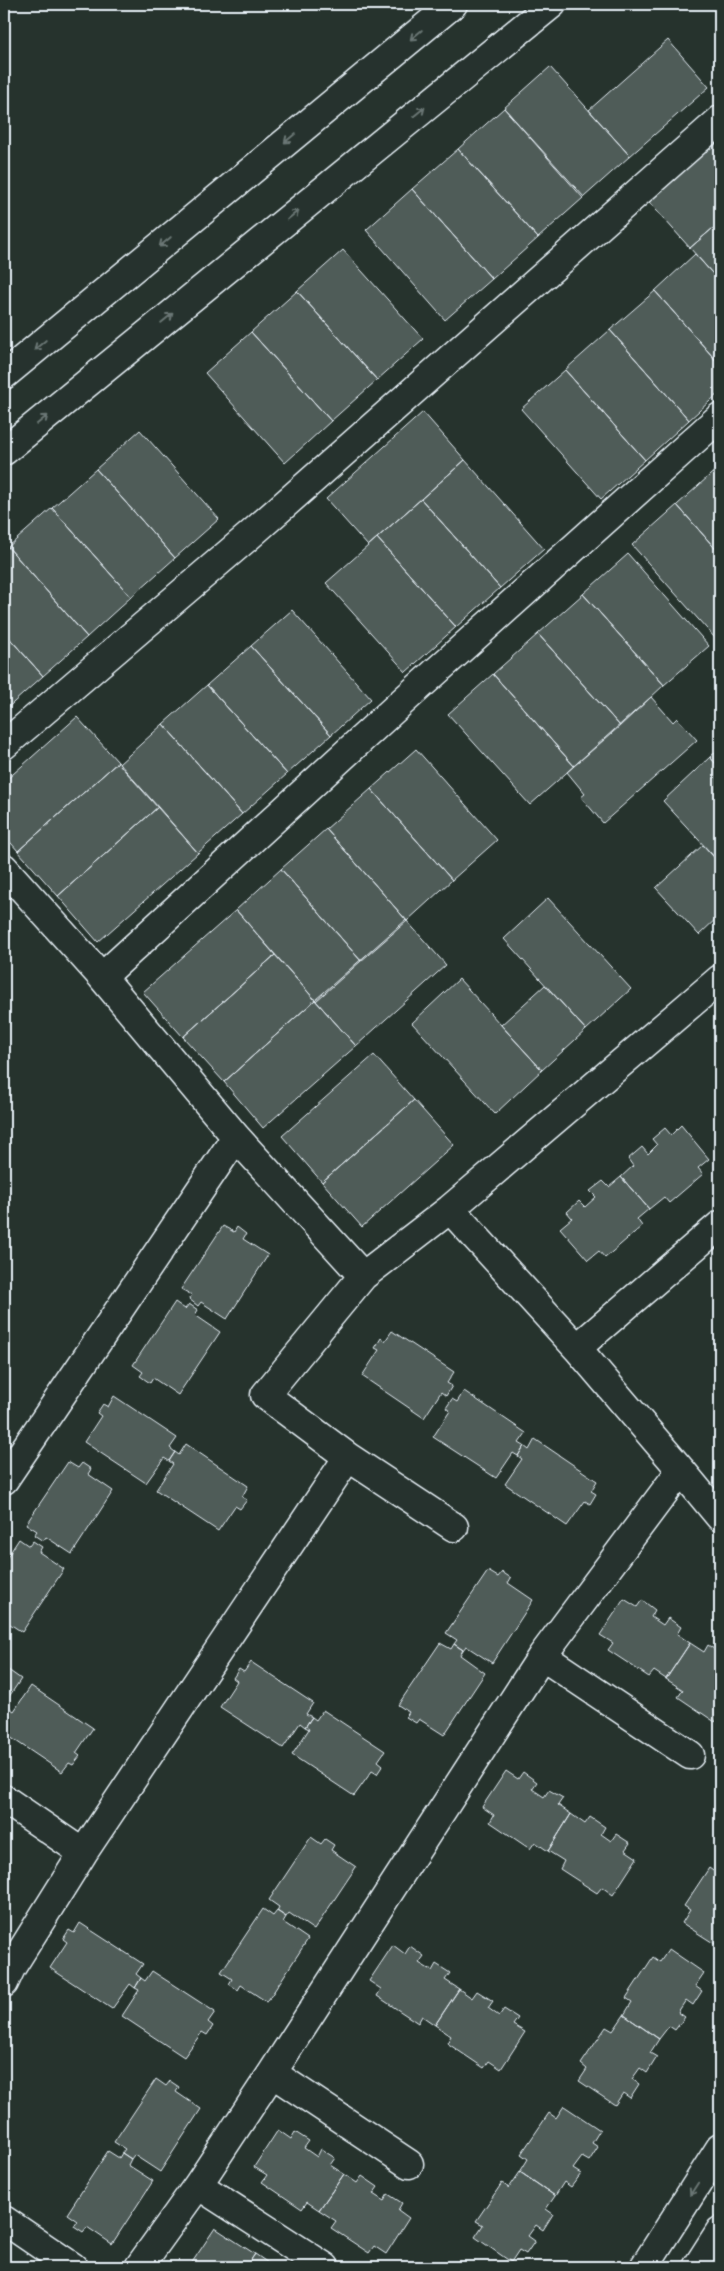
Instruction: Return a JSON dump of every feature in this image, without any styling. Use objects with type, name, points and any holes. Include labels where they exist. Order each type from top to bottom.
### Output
[{"type":"street","points":[[4,375],[453,4]]},
{"type":"street","points":[[4,451],[552,4]]},
{"type":"street","points":[[4,745],[249,536],[720,120]]},
{"type":"street","points":[[102,977],[402,702],[720,417]]},
{"type":"street","points":[[4,868],[102,977],[236,1137],[363,1276]]},
{"type":"street","points":[[454,1527],[348,1457],[265,1395],[363,1276],[450,1209],[720,979]]},
{"type":"street","points":[[4,1480],[236,1137]]},
{"type":"street","points":[[450,1209],[577,1348],[681,1470],[716,1505]]},
{"type":"street","points":[[577,1348],[720,1225]]},
{"type":"street","points":[[4,1983],[11,1968],[84,1853],[348,1457]]},
{"type":"street","points":[[138,2267],[198,2185],[542,1656],[681,1470]]},
{"type":"street","points":[[542,1656],[690,1755]]},
{"type":"street","points":[[4,1799],[84,1853]]},
{"type":"street","points":[[272,2073],[409,2164]]},
{"type":"street","points":[[644,2267],[720,2148]]},
{"type":"street","points":[[198,2185],[325,2267]]},
{"type":"street","points":[[4,2220],[73,2267]]},
{"type":"street","points":[[697,2267],[720,2231]]},
{"type":"building","points":[[668,40],[709,87],[630,156],[589,110]]},
{"type":"building","points":[[550,67],[630,156],[584,197],[504,108]]},
{"type":"building","points":[[504,108],[583,198],[538,238],[458,149]]},
{"type":"building","points":[[720,136],[720,222],[690,248],[648,201]]},
{"type":"building","points":[[458,149],[538,238],[492,279],[412,189]]},
{"type":"building","points":[[412,189],[492,279],[445,320],[366,230]]},
{"type":"building","points":[[720,222],[720,282],[690,248]]},
{"type":"building","points":[[343,250],[423,339],[377,380],[297,291]]},
{"type":"building","points":[[695,254],[720,282],[720,365],[655,291]]},
{"type":"building","points":[[297,291],[377,380],[331,421],[251,332]]},
{"type":"building","points":[[655,291],[720,365],[720,392],[689,420],[610,330]]},
{"type":"building","points":[[610,330],[689,420],[645,460],[565,370]]},
{"type":"building","points":[[251,332],[331,421],[285,463],[205,373]]},
{"type":"building","points":[[565,370],[645,460],[601,499],[521,409]]},
{"type":"building","points":[[423,412],[465,460],[368,546],[326,499]]},
{"type":"building","points":[[140,430],[219,519],[175,558],[96,469]]},
{"type":"building","points":[[465,460],[544,549],[500,588],[421,499]]},
{"type":"building","points":[[720,466],[720,554],[677,505]]},
{"type":"building","points":[[96,469],[175,558],[131,597],[52,508]]},
{"type":"building","points":[[421,499],[500,588],[456,627],[377,538]]},
{"type":"building","points":[[677,505],[720,554],[720,633],[715,638],[632,545]]},
{"type":"building","points":[[52,508],[131,597],[87,637],[8,547]]},
{"type":"building","points":[[377,538],[456,627],[406,672],[326,583]]},
{"type":"building","points":[[8,547],[87,637],[43,676],[4,632],[4,551]]},
{"type":"building","points":[[628,554],[709,646],[664,685],[583,594]]},
{"type":"building","points":[[583,594],[664,685],[620,726],[538,634]]},
{"type":"building","points":[[292,610],[371,699],[331,735],[251,646]]},
{"type":"building","points":[[4,632],[43,676],[4,711]]},
{"type":"building","points":[[538,634],[620,726],[574,766],[493,674]]},
{"type":"building","points":[[251,646],[331,735],[287,774],[207,685]]},
{"type":"building","points":[[493,674],[574,766],[530,805],[448,714]]},
{"type":"building","points":[[207,685],[287,774],[242,814],[163,724]]},
{"type":"building","points":[[651,697],[673,722],[677,718],[697,740],[603,823],[581,797],[585,794],[567,772]]},
{"type":"building","points":[[77,717],[118,762],[18,851],[4,835],[4,782]]},
{"type":"building","points":[[163,724],[242,814],[198,853],[119,764]]},
{"type":"building","points":[[720,748],[720,769],[710,757]]},
{"type":"building","points":[[416,749],[497,840],[452,880],[371,789]]},
{"type":"building","points":[[710,757],[720,769],[720,863],[663,801]]},
{"type":"building","points":[[118,762],[158,807],[58,896],[18,851]]},
{"type":"building","points":[[371,789],[452,880],[407,921],[326,829]]},
{"type":"building","points":[[158,807],[198,853],[98,942],[58,896]]},
{"type":"building","points":[[326,829],[407,921],[361,961],[281,869]]},
{"type":"building","points":[[703,845],[720,864],[720,915],[699,935],[656,888]]},
{"type":"building","points":[[281,869],[361,961],[316,1001],[236,910]]},
{"type":"building","points":[[548,898],[631,989],[586,1030],[504,939]]},
{"type":"building","points":[[236,910],[275,955],[183,1037],[143,992]]},
{"type":"building","points":[[406,920],[446,965],[356,1046],[315,1000]]},
{"type":"building","points":[[275,955],[315,1000],[224,1082],[183,1037]]},
{"type":"building","points":[[459,979],[542,1070],[495,1114],[412,1023]]},
{"type":"building","points":[[545,985],[586,1030],[542,1070],[501,1025]]},
{"type":"building","points":[[315,1000],[356,1046],[263,1128],[224,1082]]},
{"type":"building","points":[[374,1055],[414,1100],[322,1182],[282,1136]]},
{"type":"building","points":[[414,1100],[454,1145],[362,1227],[322,1182]]},
{"type":"building","points":[[681,1125],[709,1159],[698,1168],[703,1174],[669,1203],[664,1197],[649,1209],[621,1177],[633,1166],[628,1159],[642,1147],[648,1154],[657,1145],[652,1139],[665,1128],[671,1135]]},
{"type":"building","points":[[621,1177],[649,1209],[637,1219],[642,1226],[605,1258],[599,1251],[588,1260],[560,1228],[572,1218],[567,1212],[579,1201],[585,1207],[596,1197],[590,1191],[603,1181],[609,1187]]},
{"type":"building","points":[[223,1226],[234,1232],[237,1227],[246,1234],[243,1239],[268,1255],[227,1319],[201,1302],[198,1306],[189,1299],[192,1295],[181,1289]]},
{"type":"building","points":[[175,1302],[185,1309],[189,1304],[198,1310],[195,1315],[220,1332],[178,1395],[153,1378],[150,1383],[140,1376],[143,1372],[133,1365]]},
{"type":"building","points":[[392,1331],[454,1372],[447,1383],[452,1386],[446,1396],[441,1392],[424,1418],[362,1376],[379,1350],[375,1348],[381,1338],[385,1341]]},
{"type":"building","points":[[464,1391],[526,1433],[519,1443],[524,1446],[518,1456],[513,1453],[496,1478],[433,1437],[450,1411],[446,1408],[452,1399],[457,1402]]},
{"type":"building","points":[[114,1396],[177,1438],[170,1448],[175,1452],[169,1461],[164,1458],[146,1483],[84,1442],[101,1416],[97,1413],[103,1404],[108,1407]]},
{"type":"building","points":[[535,1439],[597,1481],[591,1491],[596,1494],[590,1504],[585,1501],[567,1526],[505,1484],[522,1459],[518,1456],[524,1446],[529,1450]]},
{"type":"building","points":[[186,1444],[248,1486],[242,1497],[247,1500],[240,1509],[235,1506],[218,1531],[156,1490],[173,1464],[169,1461],[175,1452],[179,1455]]},
{"type":"building","points":[[68,1462],[78,1468],[82,1463],[91,1469],[88,1474],[113,1491],[72,1554],[46,1537],[43,1541],[34,1535],[37,1531],[26,1524]]},
{"type":"building","points":[[19,1539],[29,1546],[33,1541],[42,1547],[39,1552],[64,1569],[22,1632],[4,1620],[4,1562]]},
{"type":"building","points":[[488,1571],[498,1577],[502,1572],[511,1578],[508,1583],[533,1600],[492,1663],[466,1646],[463,1650],[454,1644],[457,1640],[446,1633]]},
{"type":"building","points":[[624,1599],[637,1607],[642,1600],[655,1610],[651,1617],[663,1625],[668,1618],[681,1627],[677,1634],[690,1643],[666,1679],[654,1671],[649,1677],[608,1650],[613,1643],[600,1635]]},
{"type":"building","points":[[440,1643],[451,1649],[454,1644],[463,1650],[460,1655],[485,1673],[444,1735],[419,1719],[416,1723],[406,1717],[409,1712],[398,1705]]},
{"type":"building","points":[[690,1643],[704,1652],[708,1645],[720,1653],[720,1715],[715,1722],[678,1697],[683,1690],[666,1679]]},
{"type":"building","points":[[251,1662],[313,1703],[306,1714],[312,1717],[305,1727],[300,1723],[283,1748],[220,1707],[237,1681],[233,1678],[239,1669],[244,1672]]},
{"type":"building","points":[[4,1667],[21,1679],[4,1704]]},
{"type":"building","points":[[31,1686],[93,1728],[76,1753],[80,1756],[73,1765],[69,1763],[62,1772],[4,1733],[4,1725],[7,1720],[4,1718],[4,1714],[8,1707],[14,1711]]},
{"type":"building","points":[[4,1704],[8,1707],[4,1714]]},
{"type":"building","points":[[323,1710],[385,1751],[378,1761],[383,1765],[377,1774],[372,1771],[354,1796],[292,1755],[309,1729],[305,1727],[312,1717],[316,1720]]},
{"type":"building","points":[[506,1771],[518,1779],[523,1772],[537,1782],[532,1789],[544,1797],[549,1790],[563,1798],[558,1805],[571,1814],[548,1851],[535,1842],[530,1849],[490,1822],[494,1815],[482,1807]]},
{"type":"building","points":[[571,1814],[585,1824],[590,1817],[605,1827],[601,1834],[611,1841],[616,1834],[630,1843],[625,1850],[637,1858],[613,1895],[602,1887],[597,1893],[560,1869],[564,1861],[548,1851]]},
{"type":"building","points":[[311,1837],[321,1844],[325,1839],[334,1845],[331,1850],[356,1867],[314,1930],[289,1913],[286,1917],[277,1911],[279,1907],[269,1900]]},
{"type":"building","points":[[720,1866],[720,1942],[718,1946],[682,1923],[690,1910],[684,1906],[709,1868],[716,1873]]},
{"type":"building","points":[[263,1909],[273,1916],[277,1911],[286,1917],[283,1922],[308,1939],[267,2002],[241,1985],[238,1990],[229,1984],[232,1979],[221,1972]]},
{"type":"building","points":[[80,1923],[143,1964],[136,1974],[141,1978],[135,1988],[130,1984],[112,2009],[50,1968],[67,1942],[63,1939],[69,1930],[74,1933]]},
{"type":"building","points":[[393,1945],[405,1954],[410,1946],[424,1956],[419,1963],[432,1971],[436,1964],[450,1973],[445,1980],[459,1989],[435,2025],[422,2016],[418,2023],[377,1996],[381,1989],[369,1981]]},
{"type":"building","points":[[669,1949],[704,1973],[695,1986],[702,1991],[693,2005],[686,2000],[678,2012],[685,2017],[675,2030],[669,2026],[659,2039],[624,2015],[632,2002],[626,1998],[653,1957],[660,1962]]},
{"type":"building","points":[[152,1971],[215,2012],[208,2022],[213,2026],[207,2035],[202,2032],[184,2057],[122,2016],[139,1990],[135,1988],[141,1978],[145,1981]]},
{"type":"building","points":[[459,1989],[472,1998],[477,1991],[493,2001],[488,2008],[499,2016],[504,2009],[518,2018],[513,2025],[525,2032],[501,2069],[489,2061],[484,2068],[447,2043],[451,2036],[435,2025]]},
{"type":"building","points":[[624,2015],[659,2039],[650,2053],[657,2057],[647,2073],[640,2068],[632,2079],[639,2084],[630,2098],[623,2093],[615,2105],[579,2081],[587,2069],[581,2064],[606,2027],[613,2031]]},
{"type":"building","points":[[156,2079],[166,2086],[170,2081],[179,2087],[176,2092],[201,2109],[160,2172],[134,2155],[131,2159],[122,2153],[125,2149],[114,2142]]},
{"type":"building","points":[[564,2106],[600,2130],[592,2143],[598,2147],[589,2161],[582,2157],[573,2169],[581,2174],[571,2187],[564,2182],[555,2196],[520,2172],[528,2159],[521,2154],[549,2113],[556,2118]]},
{"type":"building","points":[[278,2130],[291,2139],[295,2132],[309,2141],[304,2148],[317,2157],[321,2149],[335,2158],[330,2165],[344,2174],[319,2210],[307,2202],[302,2209],[262,2182],[267,2175],[254,2167]]},
{"type":"building","points":[[108,2151],[119,2158],[122,2153],[131,2159],[128,2165],[153,2181],[112,2244],[87,2227],[83,2232],[74,2226],[77,2221],[67,2214]]},
{"type":"building","points":[[520,2172],[555,2196],[546,2209],[553,2214],[543,2230],[536,2225],[528,2236],[535,2241],[526,2254],[519,2250],[511,2262],[475,2237],[483,2225],[476,2221],[502,2183],[509,2188]]},
{"type":"building","points":[[344,2174],[357,2183],[362,2176],[378,2187],[373,2194],[384,2201],[388,2194],[402,2203],[398,2210],[409,2218],[386,2254],[374,2246],[369,2253],[331,2228],[336,2221],[319,2210]]},
{"type":"building","points":[[215,2228],[255,2254],[246,2267],[189,2267]]},
{"type":"building","points":[[255,2254],[274,2267],[246,2267]]}]
